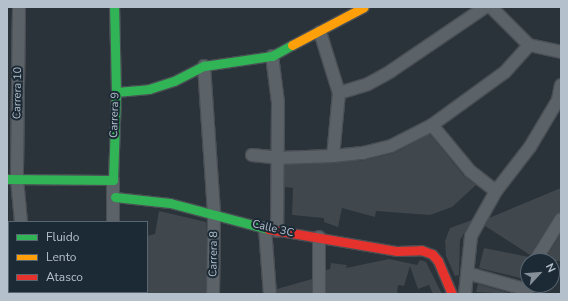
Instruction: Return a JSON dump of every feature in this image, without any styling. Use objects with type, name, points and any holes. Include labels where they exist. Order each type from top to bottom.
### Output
[{"type":"street","name":"Carrera 10","points":[[19,7],[12,179],[21,221]]},
{"type":"street","name":"Carrera 9","points":[[113,221],[115,197],[113,180],[116,92],[114,7]]},
{"type":"street","points":[[116,92],[149,89],[174,81],[204,66],[272,56],[320,32],[364,7]]},
{"type":"street","points":[[339,93],[368,84],[391,71],[485,7]]},
{"type":"street","points":[[491,7],[530,45],[561,52]]},
{"type":"street","points":[[320,32],[339,93],[333,156]]},
{"type":"street","points":[[252,155],[279,158],[333,156],[363,153],[391,146],[432,125],[505,72],[530,45]]},
{"type":"street","points":[[272,56],[278,102],[279,158],[277,231]]},
{"type":"street","name":"Carrera 8","points":[[204,66],[214,214],[213,294]]},
{"type":"street","points":[[465,294],[471,236],[496,191],[530,148],[558,100],[561,85]]},
{"type":"street","points":[[432,125],[470,171],[496,191]]},
{"type":"street","points":[[12,179],[113,180]]},
{"type":"street","name":"Calle 3C","points":[[115,197],[170,203],[277,231],[397,251],[421,250],[432,254],[452,294]]},
{"type":"street","points":[[540,253],[561,219]]},
{"type":"street","points":[[265,228],[270,294]]},
{"type":"street","points":[[319,237],[319,294]]},
{"type":"street","points":[[467,273],[520,285]]},
{"type":"building","points":[[430,134],[464,176],[476,185],[452,207],[430,215],[376,211],[375,217],[342,208],[338,227],[324,222],[324,218],[292,215],[293,188],[285,187],[285,165],[365,160],[394,153]]},
{"type":"building","points":[[561,188],[561,212],[555,215],[531,253],[527,253],[485,226],[489,218]]},
{"type":"building","points":[[159,211],[206,222],[206,294],[147,294],[148,236],[155,234]]},
{"type":"building","points":[[472,220],[460,240],[459,275],[455,276],[446,256],[445,241],[450,228]]},
{"type":"building","points":[[561,233],[561,261],[560,253],[549,253]]},
{"type":"building","points":[[484,248],[520,255],[520,278],[479,268]]},
{"type":"building","points":[[389,259],[417,265],[420,260],[426,262],[442,294],[433,294],[429,285],[418,289],[410,266],[404,286],[398,285],[397,294],[326,294],[326,270],[330,269],[331,263],[347,265],[346,268]]},
{"type":"building","points":[[312,279],[312,294],[277,294],[277,289]]},
{"type":"building","points":[[478,284],[513,294],[476,292]]},
{"type":"traffic: fast","points":[[7,179],[113,180],[116,92],[114,7]]},
{"type":"traffic: fast","points":[[116,92],[149,89],[174,81],[204,66],[272,56],[292,45]]},
{"type":"traffic: fast","points":[[115,197],[170,203],[268,229]]},
{"type":"traffic: slow","points":[[292,45],[364,7]]},
{"type":"traffic: jam","points":[[268,229],[397,251],[421,250],[432,254],[438,261],[452,294]]}]
